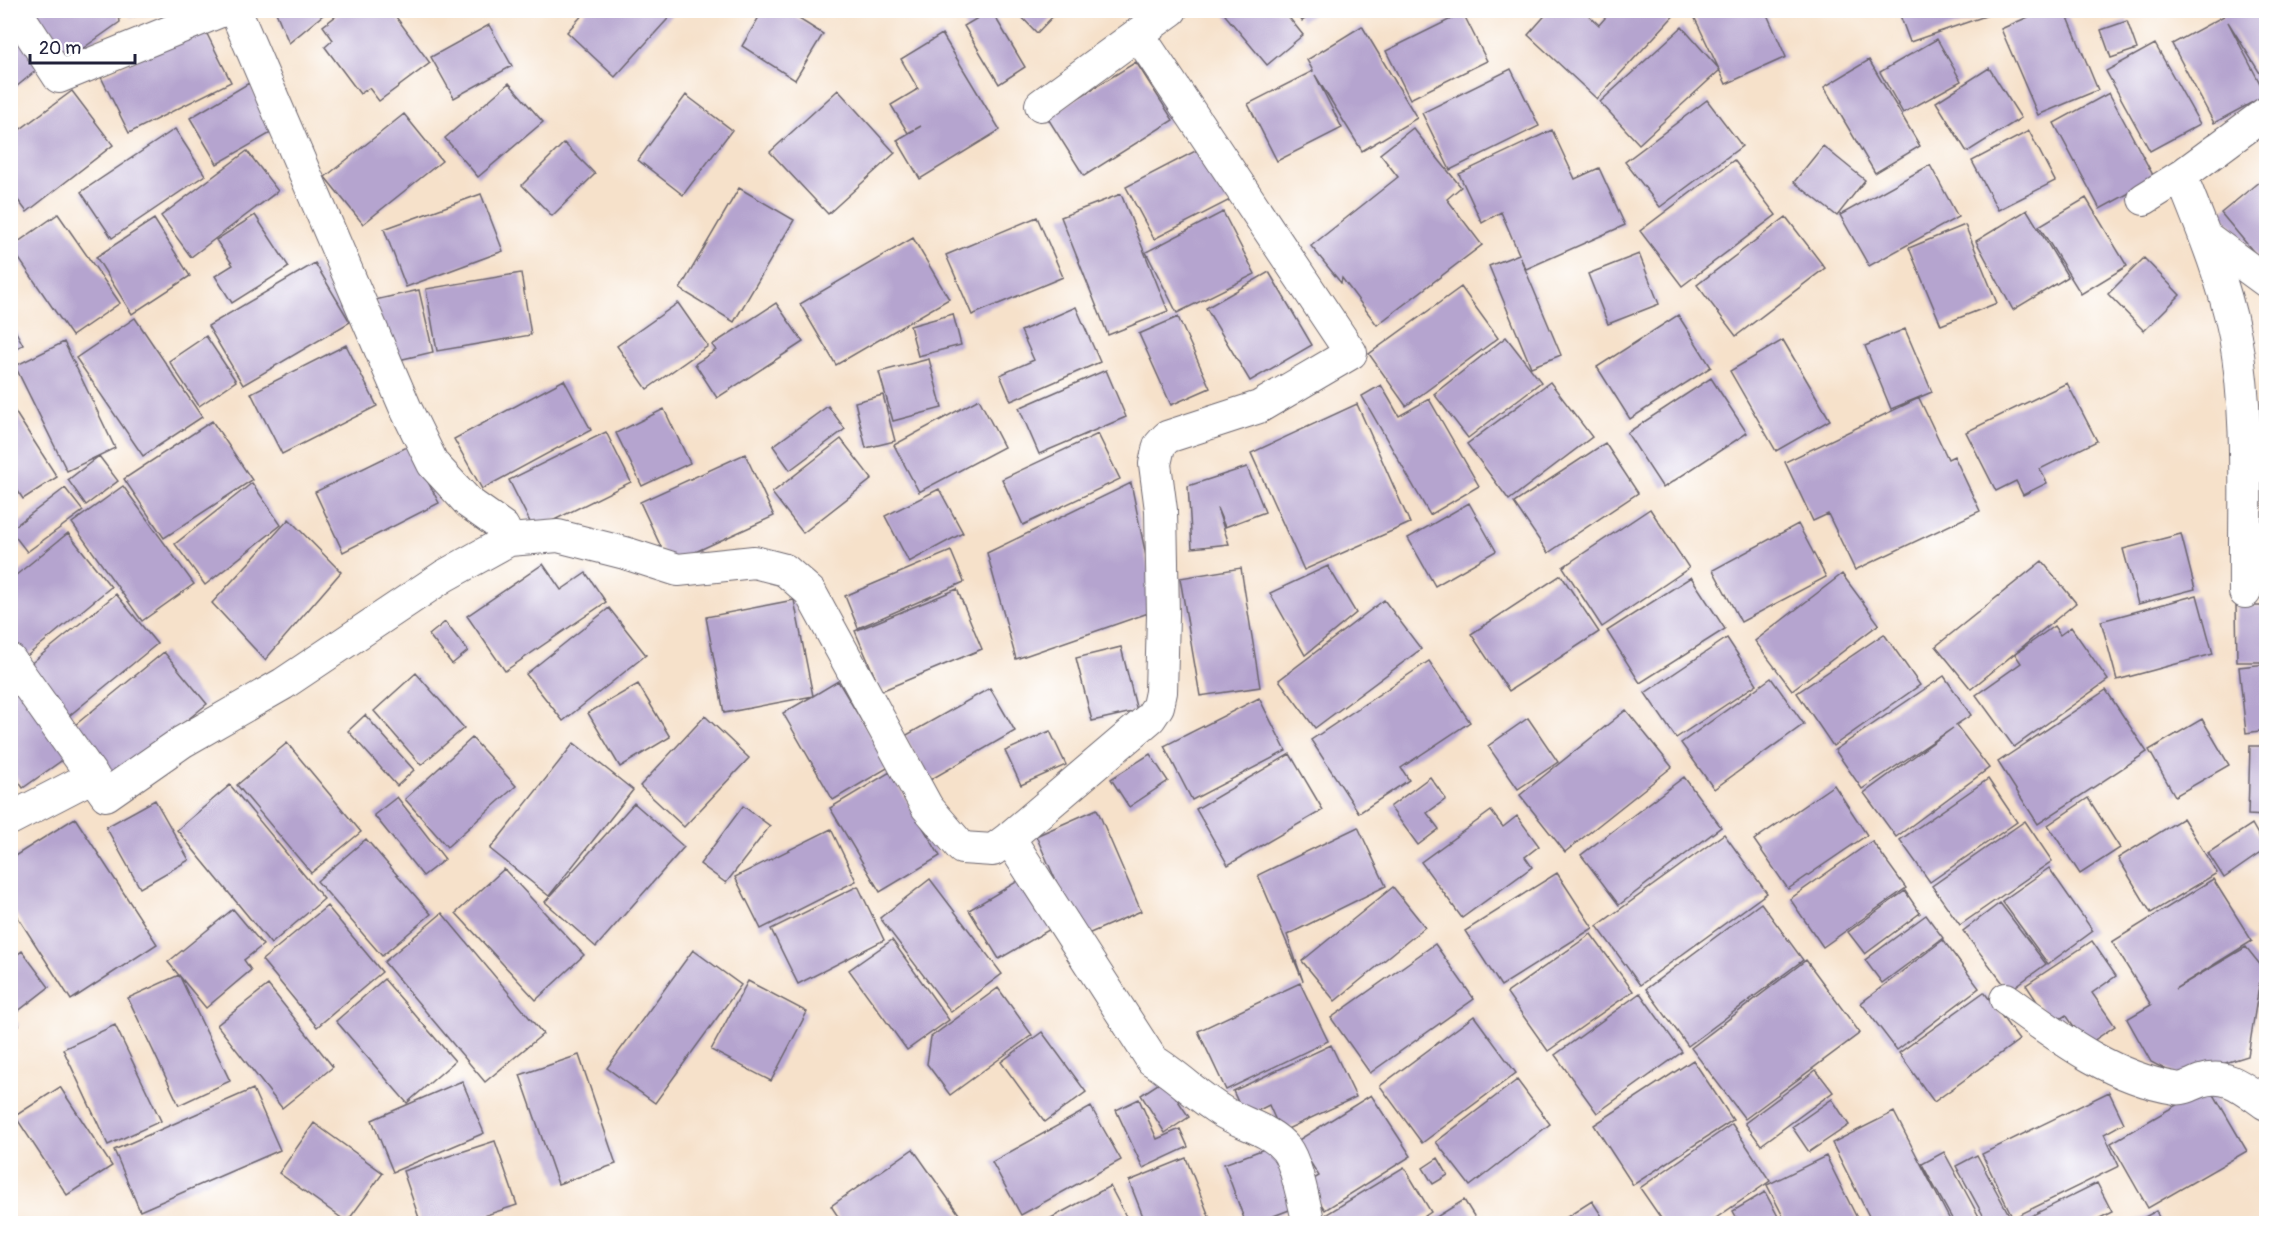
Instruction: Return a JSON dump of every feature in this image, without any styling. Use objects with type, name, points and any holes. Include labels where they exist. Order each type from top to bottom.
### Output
[{"type":"street","points":[[10,13],[23,22],[59,77],[223,10]]},
{"type":"street","points":[[235,10],[405,407],[433,464],[469,503],[503,526],[509,540]]},
{"type":"street","points":[[10,660],[106,795],[182,742],[283,684],[444,576],[509,540],[558,536],[624,552],[678,570],[754,562],[785,570],[810,592],[927,807],[942,828],[962,848],[993,850],[1150,718],[1158,705],[1161,692],[1163,562],[1161,510],[1155,464],[1162,441],[1167,436],[1259,407],[1351,353],[1150,20],[1041,105]]},
{"type":"street","points":[[2144,198],[2181,176],[2266,113]]},
{"type":"street","points":[[2181,176],[2206,237],[2234,334],[2242,388],[2245,437],[2245,592]]},
{"type":"street","points":[[2206,237],[2266,281]]},
{"type":"street","points":[[10,819],[93,776]]},
{"type":"street","points":[[1009,838],[1152,1060],[1171,1071],[1193,1093],[1225,1113],[1276,1139],[1288,1151],[1308,1224]]},
{"type":"street","points":[[2006,999],[2086,1055],[2143,1080],[2178,1089],[2210,1078],[2225,1078],[2266,1104]]},
{"type":"building","points":[[26,10],[118,10],[120,22],[58,66]]},
{"type":"building","points":[[130,10],[156,10],[156,14],[130,17]]},
{"type":"building","points":[[162,10],[205,10],[205,12],[162,16]]},
{"type":"building","points":[[275,10],[329,10],[289,43]]},
{"type":"building","points":[[344,10],[391,10],[430,63],[379,101],[369,88],[360,94],[325,47],[333,40],[323,26]]},
{"type":"building","points":[[587,10],[676,10],[615,77],[567,32]]},
{"type":"building","points":[[763,10],[785,10],[823,34],[795,80],[742,46]]},
{"type":"building","points":[[991,10],[1025,67],[999,84],[964,26]]},
{"type":"building","points":[[1015,10],[1059,10],[1037,33]]},
{"type":"building","points":[[1230,10],[1283,10],[1303,35],[1267,65],[1225,15]]},
{"type":"building","points":[[1295,10],[1319,10],[1302,21]]},
{"type":"building","points":[[1550,10],[1583,10],[1599,25],[1612,10],[1679,10],[1597,99],[1528,35]]},
{"type":"building","points":[[1691,10],[1765,10],[1786,57],[1726,84]]},
{"type":"building","points":[[1898,10],[2000,10],[2000,11],[1910,42]]},
{"type":"building","points":[[2044,10],[2065,10],[2098,90],[2038,115],[2001,29]]},
{"type":"building","points":[[2221,10],[2266,10],[2266,83],[2228,22],[2266,95],[2214,123],[2172,44],[2224,16]]},
{"type":"building","points":[[1463,13],[1487,61],[1410,99],[1386,51]]},
{"type":"building","points":[[2127,21],[2137,49],[2111,58],[2101,30]]},
{"type":"building","points":[[10,25],[44,64],[10,92]]},
{"type":"building","points":[[489,25],[512,66],[454,98],[431,57]]},
{"type":"building","points":[[203,26],[231,82],[129,133],[101,77]]},
{"type":"building","points":[[1362,26],[1417,118],[1362,151],[1315,75],[1342,128],[1277,161],[1248,104],[1313,71],[1307,60]]},
{"type":"building","points":[[1682,27],[1720,70],[1639,144],[1600,102]]},
{"type":"building","points":[[942,34],[1000,130],[920,179],[897,140],[921,126],[908,133],[891,105],[918,89],[901,59]]},
{"type":"building","points":[[1937,39],[1961,81],[1903,113],[1880,72]]},
{"type":"building","points":[[2155,44],[2200,124],[2150,151],[2106,71]]},
{"type":"building","points":[[1869,60],[1920,146],[1875,173],[1824,87]]},
{"type":"building","points":[[1136,62],[1173,120],[1084,176],[1047,117]]},
{"type":"building","points":[[1989,68],[2021,118],[1967,152],[1936,102]]},
{"type":"building","points":[[1511,69],[1539,126],[1450,170],[1422,113]]},
{"type":"building","points":[[249,83],[276,130],[217,164],[190,118]]},
{"type":"building","points":[[509,83],[543,122],[478,177],[445,138]]},
{"type":"building","points":[[838,90],[895,153],[828,214],[770,152]]},
{"type":"building","points":[[72,91],[113,145],[27,212],[10,190],[10,137]]},
{"type":"building","points":[[2109,93],[2155,179],[2100,209],[2054,123]]},
{"type":"building","points":[[686,95],[732,130],[683,195],[638,160]]},
{"type":"building","points":[[1707,100],[1742,146],[1660,207],[1625,162]]},
{"type":"building","points":[[404,114],[442,161],[363,224],[325,177]]},
{"type":"building","points":[[1413,128],[1461,187],[1447,199],[1482,245],[1377,325],[1342,278],[1341,283],[1311,246],[1398,177],[1380,154]]},
{"type":"building","points":[[175,129],[205,175],[112,238],[81,192]]},
{"type":"building","points":[[1552,130],[1575,179],[1599,168],[1625,225],[1526,269],[1520,257],[1561,355],[1531,367],[1489,266],[1519,254],[1501,212],[1482,223],[1459,174]]},
{"type":"building","points":[[2029,131],[2055,181],[1998,210],[1972,161]]},
{"type":"building","points":[[564,143],[595,174],[552,216],[522,185]]},
{"type":"building","points":[[1205,146],[1232,199],[1154,239],[1126,187]]},
{"type":"building","points":[[1823,146],[1865,180],[1837,216],[1794,182]]},
{"type":"building","points":[[247,151],[278,191],[191,257],[161,216]]},
{"type":"building","points":[[1734,160],[1776,215],[1682,286],[1640,231]]},
{"type":"building","points":[[1930,165],[1958,217],[1869,266],[1840,215]]},
{"type":"building","points":[[2266,176],[2266,258],[2262,262],[2221,213]]},
{"type":"building","points":[[739,188],[794,220],[734,322],[680,289]]},
{"type":"building","points":[[481,194],[503,251],[406,287],[384,229]]},
{"type":"building","points":[[1121,194],[1168,311],[1108,335],[1061,217]]},
{"type":"building","points":[[2086,198],[2127,266],[2081,294],[2039,226]]},
{"type":"building","points":[[2027,210],[2068,277],[2013,310],[1976,241]]},
{"type":"building","points":[[1223,212],[1255,274],[1177,313],[1146,252]]},
{"type":"building","points":[[58,214],[120,303],[72,336],[11,247]]},
{"type":"building","points":[[255,215],[289,267],[232,303],[215,276],[233,265],[216,240]]},
{"type":"building","points":[[1037,217],[1063,277],[972,315],[946,255]]},
{"type":"building","points":[[1786,217],[1825,268],[1736,336],[1697,285]]},
{"type":"building","points":[[154,219],[190,276],[132,314],[96,257]]},
{"type":"building","points":[[1965,225],[1997,303],[1941,325],[1909,248]]},
{"type":"building","points":[[913,238],[949,299],[836,365],[800,304]]},
{"type":"building","points":[[1639,254],[1659,304],[1608,324],[1588,274]]},
{"type":"building","points":[[2144,258],[2180,295],[2144,331],[2108,294]]},
{"type":"building","points":[[315,263],[350,322],[243,385],[208,326]]},
{"type":"building","points":[[1269,272],[1312,345],[1250,381],[1206,308]]},
{"type":"building","points":[[521,273],[531,335],[437,351],[426,289]]},
{"type":"building","points":[[1461,287],[1498,338],[1406,406],[1369,354]]},
{"type":"building","points":[[419,290],[433,352],[390,362],[375,300]]},
{"type":"building","points":[[678,303],[708,346],[647,389],[617,346]]},
{"type":"building","points":[[776,303],[803,342],[717,398],[695,364],[716,350],[712,345]]},
{"type":"building","points":[[1076,307],[1100,362],[1011,401],[1000,375],[1034,360],[1021,331]]},
{"type":"building","points":[[953,314],[961,345],[918,356],[910,326]]},
{"type":"building","points":[[1678,315],[1711,367],[1630,419],[1597,367]]},
{"type":"building","points":[[1178,317],[1210,388],[1171,405],[1139,334]]},
{"type":"building","points":[[135,318],[202,417],[143,456],[76,358]]},
{"type":"building","points":[[10,321],[23,345],[10,351]]},
{"type":"building","points":[[1905,329],[1932,392],[1891,409],[1865,346]]},
{"type":"building","points":[[206,336],[236,381],[199,406],[169,361]]},
{"type":"building","points":[[1506,337],[1541,382],[1468,438],[1434,394]]},
{"type":"building","points":[[1783,340],[1830,420],[1776,451],[1730,371]]},
{"type":"building","points":[[64,342],[115,448],[67,471],[15,366]]},
{"type":"building","points":[[346,345],[377,406],[282,454],[251,393]]},
{"type":"building","points":[[929,359],[942,408],[893,421],[879,372]]},
{"type":"building","points":[[1106,370],[1126,417],[1039,454],[1019,408]]},
{"type":"building","points":[[1711,378],[1747,433],[1663,488],[1627,433]]},
{"type":"building","points":[[564,380],[591,430],[482,489],[454,439]]},
{"type":"building","points":[[1550,382],[1592,437],[1509,500],[1467,444]]},
{"type":"building","points":[[2067,383],[2097,441],[2040,469],[2047,483],[2023,495],[2016,481],[1996,491],[1966,432]]},
{"type":"building","points":[[1381,385],[1399,416],[1429,399],[1479,486],[1430,515],[1362,396]]},
{"type":"building","points":[[883,395],[895,441],[866,448],[855,402]]},
{"type":"building","points":[[1919,398],[1948,459],[1954,456],[1980,511],[1855,570],[1828,514],[1813,521],[1785,462]]},
{"type":"building","points":[[979,399],[1004,447],[919,492],[894,445]]},
{"type":"building","points":[[10,404],[57,477],[23,499],[10,479]]},
{"type":"building","points":[[1357,404],[1410,523],[1304,570],[1251,453]]},
{"type":"building","points":[[828,406],[845,429],[790,470],[773,446]]},
{"type":"building","points":[[664,409],[690,463],[642,486],[616,433]]},
{"type":"building","points":[[212,421],[252,480],[164,538],[124,479]]},
{"type":"building","points":[[606,432],[631,482],[534,530],[509,480]]},
{"type":"building","points":[[1098,434],[1120,479],[1023,525],[1002,479]]},
{"type":"building","points":[[841,439],[872,479],[803,533],[772,493]]},
{"type":"building","points":[[1605,443],[1638,493],[1548,553],[1514,503]]},
{"type":"building","points":[[409,446],[439,503],[343,552],[315,492]]},
{"type":"building","points":[[745,454],[774,516],[669,564],[640,502]]},
{"type":"building","points":[[99,456],[118,481],[86,505],[68,480]]},
{"type":"building","points":[[1247,467],[1265,512],[1225,527],[1217,508],[1229,544],[1192,548],[1188,486]]},
{"type":"building","points":[[252,483],[281,525],[205,585],[175,544]]},
{"type":"building","points":[[1131,483],[1157,610],[1016,659],[987,553]]},
{"type":"building","points":[[123,486],[194,584],[142,621],[72,523]]},
{"type":"building","points":[[65,488],[83,511],[27,552],[10,530]]},
{"type":"building","points":[[939,489],[963,533],[909,562],[885,516]]},
{"type":"building","points":[[1469,503],[1496,551],[1435,586],[1408,538]]},
{"type":"building","points":[[1650,509],[1689,568],[1602,627],[1563,567]]},
{"type":"building","points":[[289,519],[341,572],[265,660],[212,603]]},
{"type":"building","points":[[1798,524],[1826,577],[1741,622],[1713,570]]},
{"type":"building","points":[[68,533],[111,587],[22,660],[10,646],[10,580]]},
{"type":"building","points":[[2181,534],[2195,589],[2138,604],[2123,549]]},
{"type":"building","points":[[951,551],[964,582],[858,628],[845,596]]},
{"type":"building","points":[[2042,561],[2076,603],[1971,689],[1936,646]]},
{"type":"building","points":[[543,564],[561,590],[586,573],[606,602],[505,671],[467,616]]},
{"type":"building","points":[[1328,566],[1356,613],[1305,655],[1270,593]]},
{"type":"building","points":[[1241,568],[1260,687],[1200,696],[1180,578]]},
{"type":"building","points":[[1842,574],[1879,624],[1792,690],[1755,641]]},
{"type":"building","points":[[1561,575],[1599,632],[1509,691],[1471,634]]},
{"type":"building","points":[[1691,577],[1725,629],[1640,683],[1607,631]]},
{"type":"building","points":[[957,589],[982,649],[881,691],[855,631]]},
{"type":"building","points":[[116,594],[157,644],[64,720],[23,670]]},
{"type":"building","points":[[2197,595],[2213,654],[2117,680],[2101,621]]},
{"type":"building","points":[[794,600],[813,696],[724,713],[706,617]]},
{"type":"building","points":[[1384,600],[1421,649],[1315,728],[1279,680]]},
{"type":"building","points":[[2236,606],[2266,606],[2266,662],[2237,662]]},
{"type":"building","points":[[609,608],[646,655],[563,721],[526,674]]},
{"type":"building","points":[[445,622],[468,651],[452,664],[429,635]]},
{"type":"building","points":[[2054,626],[2060,635],[2071,627],[2108,680],[2014,747],[1976,695],[2021,663],[2015,654]]},
{"type":"building","points":[[1884,634],[1920,685],[1833,746],[1797,693]]},
{"type":"building","points":[[1727,638],[1757,684],[1676,738],[1645,693]]},
{"type":"building","points":[[1121,647],[1137,711],[1092,721],[1076,658]]},
{"type":"building","points":[[164,652],[207,704],[111,782],[69,730]]},
{"type":"building","points":[[1429,661],[1470,722],[1401,768],[1409,780],[1359,813],[1311,740]]},
{"type":"building","points":[[2266,664],[2266,730],[2246,733],[2239,667]]},
{"type":"building","points":[[10,672],[71,754],[23,788],[10,769]]},
{"type":"building","points":[[416,673],[464,728],[421,765],[374,711]]},
{"type":"building","points":[[1944,676],[1971,715],[1956,725],[1989,768],[1896,837],[1864,793],[1953,728],[1862,789],[1835,750]]},
{"type":"building","points":[[1771,678],[1804,724],[1714,789],[1681,743]]},
{"type":"building","points":[[838,681],[889,767],[833,800],[783,713]]},
{"type":"building","points":[[638,684],[670,737],[620,767],[588,713]]},
{"type":"building","points":[[990,688],[1015,731],[930,780],[905,736]]},
{"type":"building","points":[[2106,690],[2147,752],[2038,824],[1998,762]]},
{"type":"building","points":[[1259,698],[1286,751],[1192,800],[1164,746]]},
{"type":"building","points":[[1626,710],[1672,767],[1565,852],[1520,795]]},
{"type":"building","points":[[365,715],[414,770],[397,786],[348,731]]},
{"type":"building","points":[[705,716],[749,758],[684,827],[640,786]]},
{"type":"building","points":[[1528,718],[1558,762],[1518,789],[1488,746]]},
{"type":"building","points":[[2202,719],[2229,765],[2175,796],[2149,750]]},
{"type":"building","points":[[1050,731],[1066,765],[1021,785],[1005,751]]},
{"type":"building","points":[[472,738],[516,786],[447,847],[405,799]]},
{"type":"building","points":[[287,743],[361,832],[311,873],[237,785]]},
{"type":"building","points":[[574,743],[633,790],[549,896],[490,849]]},
{"type":"building","points":[[2250,746],[2266,746],[2266,816],[2248,815]]},
{"type":"building","points":[[1150,754],[1168,781],[1129,807],[1111,779]]},
{"type":"building","points":[[1290,754],[1323,810],[1228,865],[1196,809]]},
{"type":"building","points":[[890,772],[940,856],[880,892],[830,808]]},
{"type":"building","points":[[1430,777],[1446,799],[1427,813],[1439,829],[1418,845],[1390,807]]},
{"type":"building","points":[[1684,777],[1721,827],[1619,905],[1581,855]]},
{"type":"building","points":[[1988,779],[2017,822],[1930,882],[1900,840]]},
{"type":"building","points":[[230,785],[324,899],[271,944],[177,830]]},
{"type":"building","points":[[1834,785],[1867,835],[1788,889],[1754,840]]},
{"type":"building","points":[[397,797],[445,859],[423,876],[374,815]]},
{"type":"building","points":[[2088,798],[2120,848],[2080,874],[2048,825]]},
{"type":"building","points":[[155,800],[189,860],[140,888],[106,827]]},
{"type":"building","points":[[634,803],[684,847],[596,947],[545,902]]},
{"type":"building","points":[[743,806],[770,826],[726,883],[700,864]]},
{"type":"building","points":[[1097,809],[1141,911],[1081,937],[1036,836]]},
{"type":"building","points":[[1491,811],[1503,827],[1517,816],[1539,846],[1525,857],[1532,867],[1462,918],[1421,862]]},
{"type":"building","points":[[75,818],[157,944],[71,1000],[10,905],[10,859]]},
{"type":"building","points":[[2183,818],[2217,873],[2151,913],[2118,858]]},
{"type":"building","points":[[2025,821],[2052,861],[1960,925],[1932,886]]},
{"type":"building","points":[[2252,824],[2266,849],[2224,878],[2208,853]]},
{"type":"building","points":[[1358,827],[1386,886],[1287,935],[1303,981],[1258,875]]},
{"type":"building","points":[[831,829],[856,881],[761,929],[735,877]]},
{"type":"building","points":[[1724,834],[1767,893],[1640,985],[1597,926]]},
{"type":"building","points":[[366,839],[431,914],[382,956],[317,881]]},
{"type":"building","points":[[1872,841],[1906,888],[1823,947],[1790,899]]},
{"type":"building","points":[[2049,868],[2093,931],[2048,964],[2002,901]]},
{"type":"building","points":[[504,869],[584,955],[536,1000],[456,913]]},
{"type":"building","points":[[1557,873],[1593,928],[1501,986],[1465,931]]},
{"type":"building","points":[[1030,874],[1059,924],[999,959],[969,910]]},
{"type":"building","points":[[930,879],[1002,974],[951,1012],[880,918]]},
{"type":"building","points":[[2213,879],[2252,941],[2175,989],[2246,947],[2262,967],[2248,1056],[2180,1077],[2151,1062],[2127,1019],[2151,1005],[2112,942]]},
{"type":"building","points":[[858,886],[884,940],[798,984],[771,929]]},
{"type":"building","points":[[1393,887],[1425,927],[1335,1001],[1302,961]]},
{"type":"building","points":[[1905,891],[1920,913],[1865,954],[1848,932]]},
{"type":"building","points":[[1761,903],[1803,960],[1688,1046],[1646,989]]},
{"type":"building","points":[[2000,903],[2046,964],[2009,991],[1963,931]]},
{"type":"building","points":[[327,906],[382,972],[317,1027],[262,960]]},
{"type":"building","points":[[233,909],[263,945],[244,960],[251,970],[206,1008],[168,962]]},
{"type":"building","points":[[442,913],[543,1034],[485,1082],[384,962]]},
{"type":"building","points":[[1926,915],[1943,938],[1882,983],[1865,960]]},
{"type":"building","points":[[1591,934],[1633,991],[1548,1051],[1507,993]]},
{"type":"building","points":[[892,940],[949,1020],[907,1050],[849,970]]},
{"type":"building","points":[[1943,940],[1979,988],[1897,1050],[1861,1003]]},
{"type":"building","points":[[2092,941],[2116,976],[2092,993],[2115,1026],[2087,1045],[2066,1015],[2052,1024],[2026,985]]},
{"type":"building","points":[[1435,944],[1474,999],[1370,1073],[1331,1018]]},
{"type":"building","points":[[693,950],[741,985],[655,1103],[607,1068]]},
{"type":"building","points":[[22,951],[49,987],[12,1016],[19,1025],[10,1032],[10,960]]},
{"type":"building","points":[[1806,960],[1860,1033],[1745,1119],[1691,1048]]},
{"type":"building","points":[[179,975],[230,1081],[179,1105],[128,998]]},
{"type":"building","points":[[384,979],[455,1061],[407,1103],[336,1021]]},
{"type":"building","points":[[748,981],[807,1012],[771,1081],[711,1050]]},
{"type":"building","points":[[1300,983],[1328,1041],[1226,1090],[1198,1031]]},
{"type":"building","points":[[268,985],[333,1067],[282,1108],[217,1025]]},
{"type":"building","points":[[998,988],[1032,1035],[950,1095],[927,1064],[931,1037]]},
{"type":"building","points":[[1984,992],[2019,1040],[1934,1102],[1899,1053]]},
{"type":"building","points":[[1640,993],[1682,1052],[1597,1113],[1555,1055]]},
{"type":"building","points":[[1474,1016],[1516,1073],[1422,1143],[1380,1086]]},
{"type":"building","points":[[115,1025],[161,1121],[108,1145],[63,1049]]},
{"type":"building","points":[[1042,1032],[1086,1092],[1045,1122],[1001,1062]]},
{"type":"building","points":[[1331,1045],[1356,1097],[1281,1132],[1269,1105],[1245,1117],[1233,1091]]},
{"type":"building","points":[[579,1055],[616,1164],[558,1184],[520,1075]]},
{"type":"building","points":[[2265,1058],[2266,1084],[2262,1084]]},
{"type":"building","points":[[1693,1060],[1733,1120],[1633,1185],[1594,1125]]},
{"type":"building","points":[[1816,1070],[1833,1092],[1761,1145],[1745,1123]]},
{"type":"building","points":[[1164,1080],[1189,1117],[1165,1133],[1141,1095]]},
{"type":"building","points":[[1517,1080],[1550,1124],[1470,1186],[1436,1142]]},
{"type":"building","points":[[462,1081],[484,1133],[393,1172],[372,1120]]},
{"type":"building","points":[[2209,1086],[2247,1151],[2148,1208],[2111,1143]]},
{"type":"building","points":[[60,1087],[112,1166],[67,1195],[15,1116]]},
{"type":"building","points":[[253,1089],[280,1150],[140,1211],[114,1150]]},
{"type":"building","points":[[2109,1092],[2124,1123],[2104,1134],[2119,1166],[2013,1218],[1982,1154]]},
{"type":"building","points":[[1371,1095],[1411,1156],[1325,1210],[1307,1183],[1319,1176],[1297,1141]]},
{"type":"building","points":[[1139,1099],[1157,1139],[1180,1129],[1188,1147],[1143,1168],[1116,1110]]},
{"type":"building","points":[[1832,1099],[1849,1125],[1809,1152],[1792,1127]]},
{"type":"building","points":[[1091,1107],[1121,1160],[1021,1215],[992,1162]]},
{"type":"building","points":[[1894,1112],[1952,1224],[1873,1224],[1832,1143]]},
{"type":"building","points":[[314,1123],[383,1173],[347,1222],[279,1173]]},
{"type":"building","points":[[1732,1124],[1770,1181],[1707,1224],[1665,1224],[1640,1188]]},
{"type":"building","points":[[495,1141],[517,1205],[459,1224],[421,1224],[403,1171]]},
{"type":"building","points":[[1275,1145],[1297,1207],[1253,1224],[1246,1224],[1224,1164]]},
{"type":"building","points":[[913,1149],[966,1224],[843,1224],[831,1206]]},
{"type":"building","points":[[1944,1152],[1983,1224],[1955,1224],[1922,1164]]},
{"type":"building","points":[[1977,1155],[2014,1224],[1988,1224],[1956,1166]]},
{"type":"building","points":[[1826,1156],[1860,1224],[1787,1224],[1767,1185]]},
{"type":"building","points":[[1186,1158],[1212,1224],[1146,1224],[1129,1181]]},
{"type":"building","points":[[1438,1158],[1448,1175],[1433,1184],[1423,1168]]},
{"type":"building","points":[[1404,1167],[1431,1212],[1413,1224],[1319,1224],[1317,1220]]},
{"type":"building","points":[[2097,1183],[2112,1212],[2088,1224],[2022,1224],[2021,1221]]},
{"type":"building","points":[[1110,1186],[1130,1224],[1040,1224]]},
{"type":"building","points":[[1765,1192],[1782,1224],[1740,1224],[1733,1211]]},
{"type":"building","points":[[1464,1200],[1479,1224],[1425,1224]]},
{"type":"building","points":[[1592,1201],[1607,1224],[1556,1224]]},
{"type":"building","points":[[2156,1211],[2162,1224],[2132,1224]]}]
